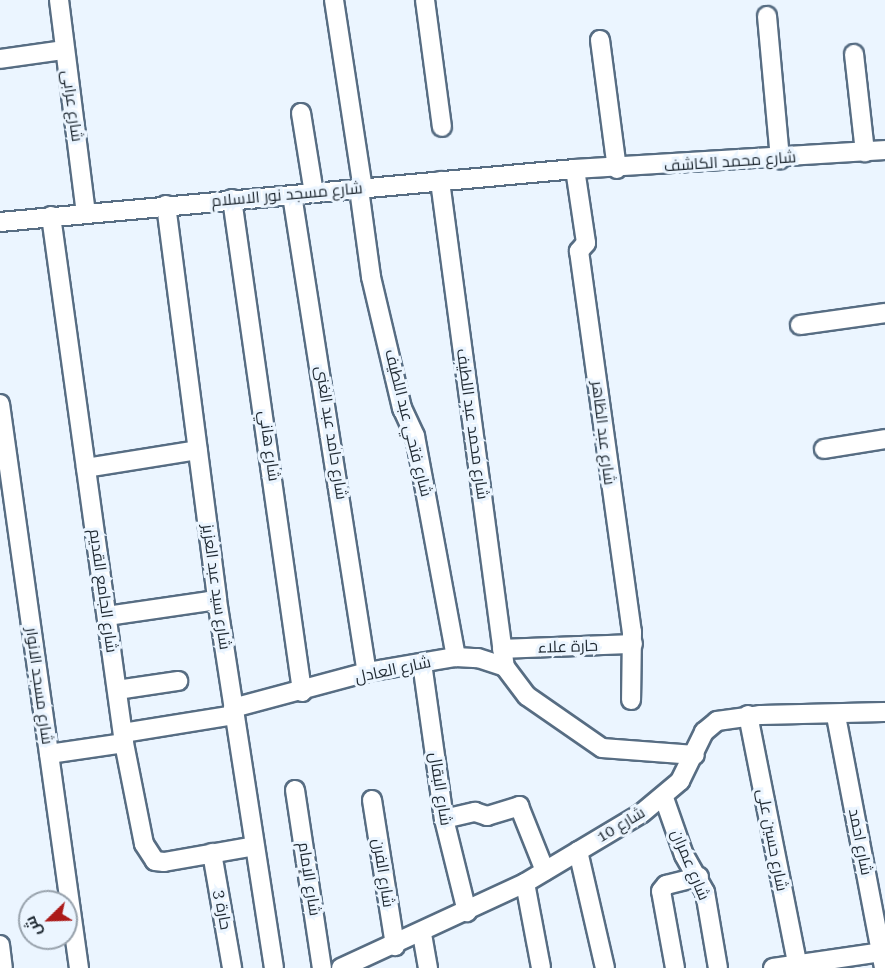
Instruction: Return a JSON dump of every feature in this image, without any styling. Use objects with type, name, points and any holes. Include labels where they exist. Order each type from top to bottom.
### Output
[{"type":"street","name":"شارع عرابى","points":[[59,0],[86,213]]},
{"type":"street","name":"شارع فتحي عبد اللطيف","points":[[334,0],[371,277],[402,408],[415,436],[456,657]]},
{"type":"street","points":[[425,0],[442,127]]},
{"type":"street","points":[[767,16],[780,159]]},
{"type":"street","points":[[600,40],[617,169]]},
{"type":"street","points":[[0,59],[64,50]]},
{"type":"street","points":[[854,54],[865,152]]},
{"type":"street","points":[[302,113],[314,193]]},
{"type":"street","name":"شارع محمد الكاشف","points":[[575,169],[617,169],[885,150]]},
{"type":"street","name":"شارع مسجد نور الاسلام","points":[[0,222],[575,169]]},
{"type":"street","name":"شارع عبد الظاهر","points":[[575,169],[586,243],[579,251],[633,644],[628,664],[631,700]]},
{"type":"street","name":"شارع محمد عبد اللطيف","points":[[440,182],[507,665]]},
{"type":"street","name":"شارع حامد عبد الغنى","points":[[292,195],[367,672]]},
{"type":"street","name":"شارع هاني","points":[[232,199],[302,692]]},
{"type":"street","name":"شارع سيد عبد العزيز","points":[[165,205],[217,600],[274,968]]},
{"type":"street","name":"شارع الجامع القديم","points":[[51,216],[124,738],[148,854],[164,862],[255,846]]},
{"type":"street","points":[[800,325],[885,313]]},
{"type":"street","name":"شارع مسجد الانوار","points":[[0,404],[79,968]]},
{"type":"street","points":[[824,449],[885,439]]},
{"type":"street","points":[[86,468],[198,450]]},
{"type":"street","points":[[107,616],[217,600]]},
{"type":"street","name":"حارة علاء","points":[[507,665],[633,644]]},
{"type":"street","name":"شارع العادل","points":[[49,754],[234,711],[367,672],[456,657],[507,665]]},
{"type":"street","name":"شارع البقال","points":[[423,663],[444,819],[467,912]]},
{"type":"street","points":[[507,665],[527,696],[602,748],[695,755]]},
{"type":"street","points":[[117,690],[178,681]]},
{"type":"street","name":"شارع 10","points":[[346,967],[422,934],[525,883],[664,798],[695,755],[704,732],[717,721],[748,715],[836,716],[885,712]]},
{"type":"street","name":"شارع حسين على","points":[[748,715],[797,966]]},
{"type":"street","name":"شارع احمد","points":[[836,716],[883,960]]},
{"type":"street","name":"شارع الإمام","points":[[295,790],[322,968]]},
{"type":"street","name":"شارع عمران","points":[[664,798],[684,855],[699,878],[718,968]]},
{"type":"street","name":"شارع الفرن","points":[[372,800],[395,946]]},
{"type":"street","points":[[444,819],[475,812],[487,816],[519,806],[544,871]]},
{"type":"street","points":[[578,851],[605,968]]},
{"type":"street","name":"حارة 3","points":[[212,853],[232,968]]},
{"type":"street","points":[[675,968],[661,891],[666,885],[699,878]]},
{"type":"street","points":[[525,883],[541,968]]},
{"type":"street","points":[[422,934],[428,968]]},
{"type":"street","points":[[0,945],[3,968]]},
{"type":"street","points":[[773,968],[883,960]]}]
